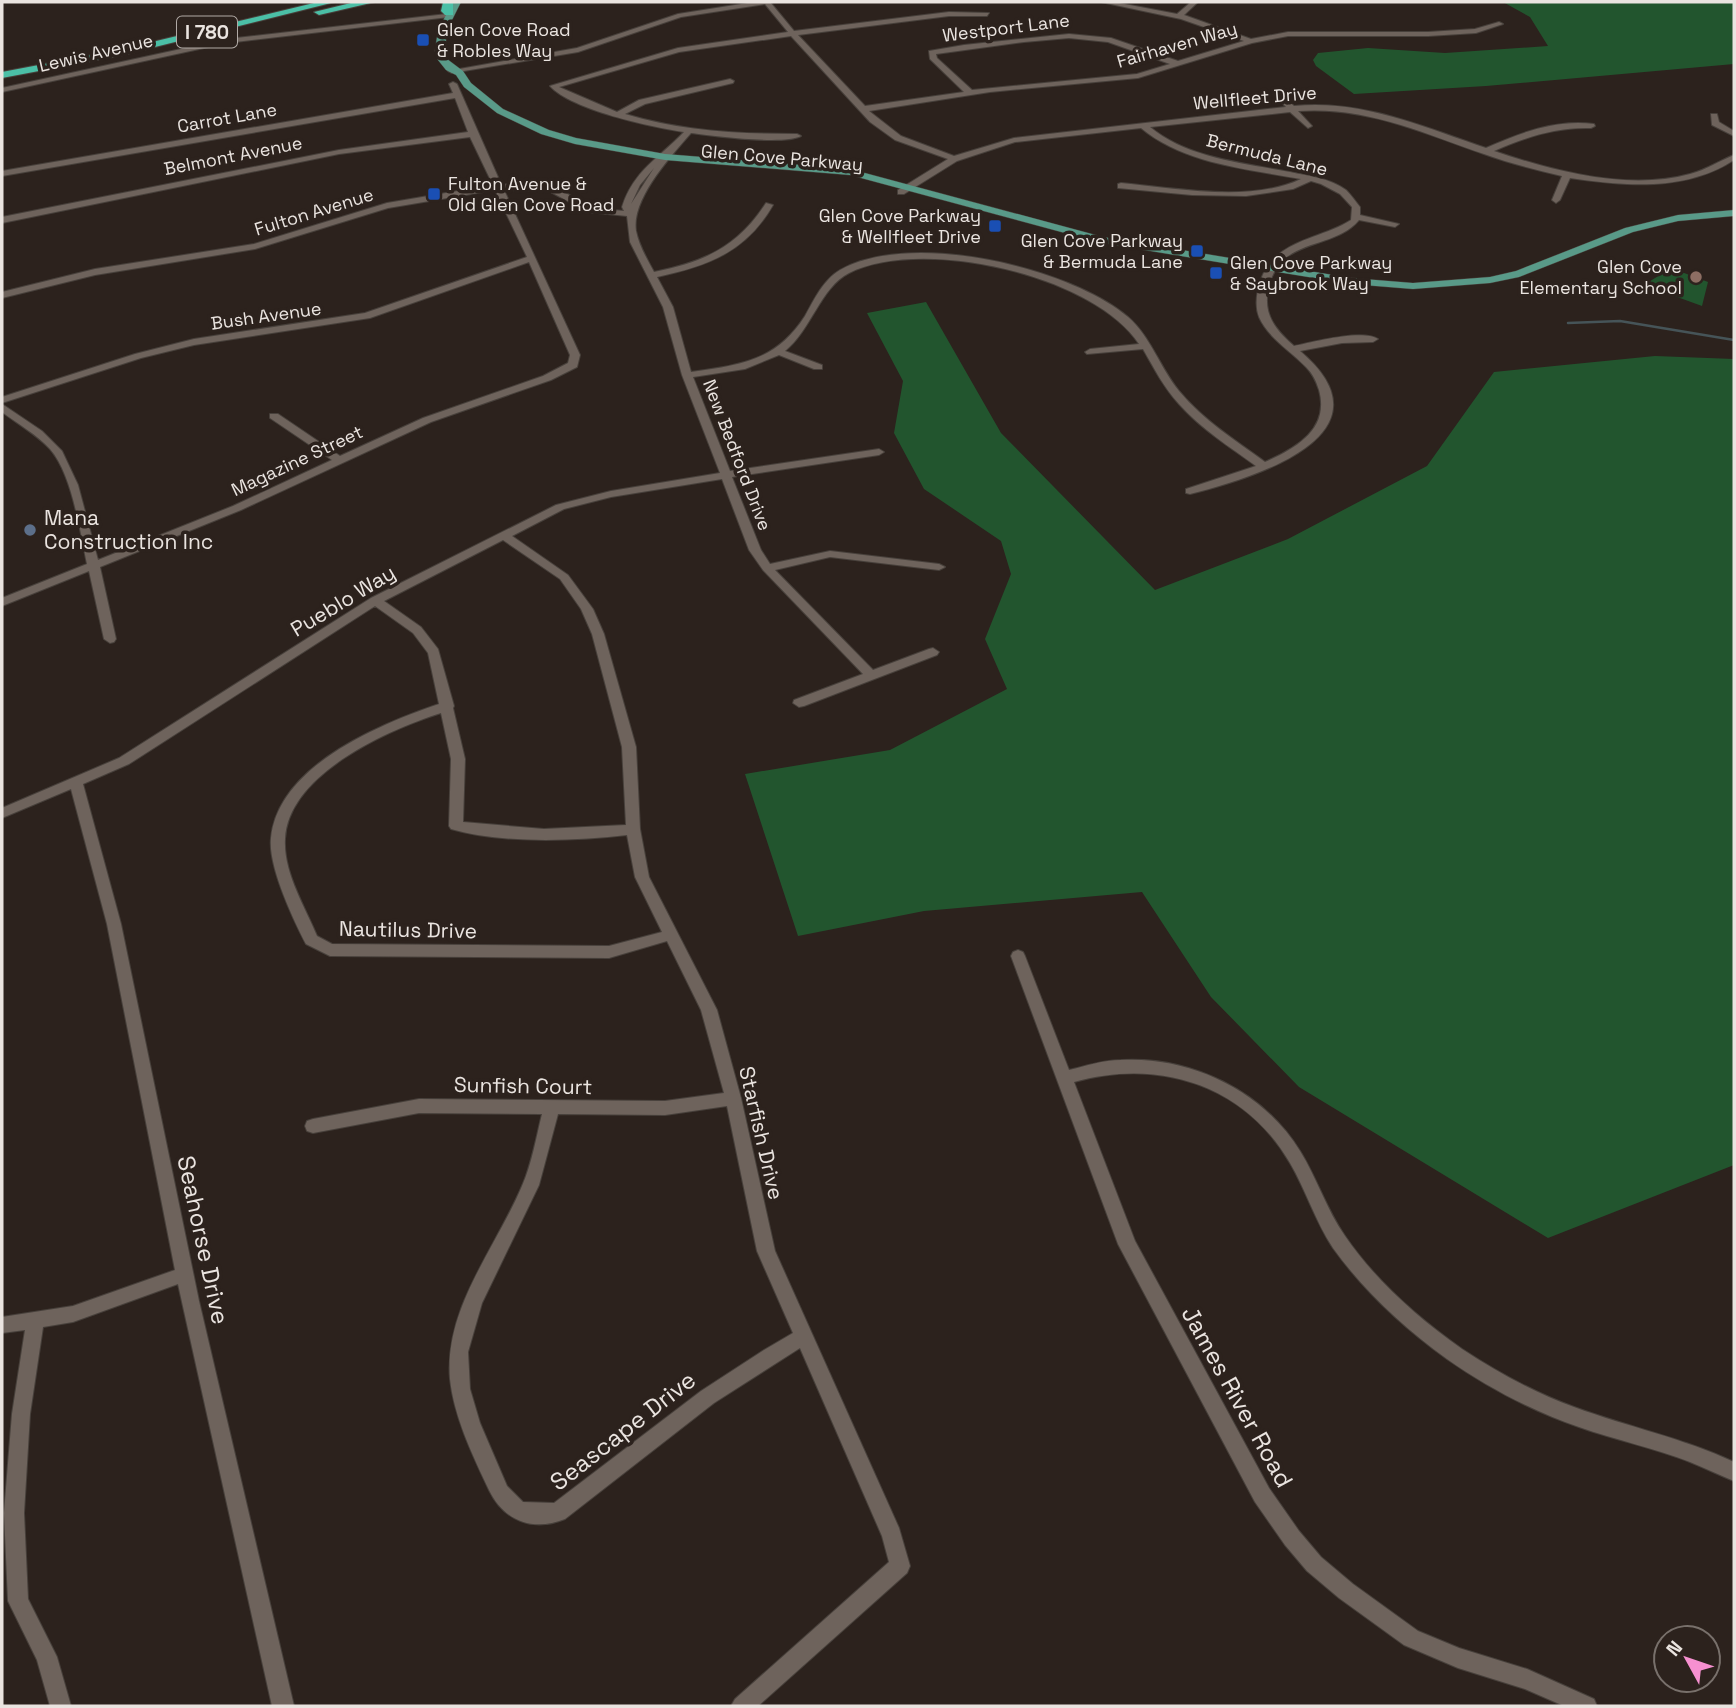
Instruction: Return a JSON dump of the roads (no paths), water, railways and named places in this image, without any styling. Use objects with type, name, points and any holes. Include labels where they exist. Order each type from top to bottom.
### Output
[{"type":"highway","points":[[119,44],[277,2]]},
{"type":"highway","name":"I 780","points":[[2,66],[119,44],[293,2]]},
{"type":"highway","name":"I 780","points":[[2,75],[83,60],[331,2]]},
{"type":"highway","points":[[83,60],[370,2]]},
{"type":"main road","points":[[453,84],[448,75],[452,71],[439,47],[442,23],[448,10],[457,2]]},
{"type":"main road","name":"Glen Cove Parkway","points":[[452,71],[460,73],[467,85],[500,111],[545,132],[660,161]]},
{"type":"main road","name":"Glen Cove Parkway","points":[[453,84],[476,106],[533,134],[567,146],[660,161],[829,176],[905,190],[1100,248],[1387,292],[1436,294],[1493,289],[1548,275],[1656,232],[1687,225],[1734,220]]},
{"type":"main road","name":"Glen Cove Parkway","points":[[1269,272],[1391,285],[1454,285],[1519,274],[1629,230],[1678,218],[1734,213]]},
{"type":"street","points":[[452,71],[578,50],[698,10],[767,2],[863,109],[891,134],[954,159]]},
{"type":"street","points":[[1104,2],[1178,16],[1251,41]]},
{"type":"street","points":[[1178,16],[1195,2]]},
{"type":"street","points":[[692,4],[698,10]]},
{"type":"street","name":"Lewis Avenue","points":[[2,90],[227,41],[448,10]]},
{"type":"street","points":[[797,136],[688,131],[617,115],[554,86],[663,52],[935,15],[987,14]]},
{"type":"street","points":[[1314,23],[1320,32]]},
{"type":"street","name":"Fairhaven Way","points":[[863,109],[970,93],[1113,80],[1178,64],[1251,41],[1320,32],[1428,34],[1476,31],[1499,24]]},
{"type":"street","name":"Westport Lane","points":[[970,93],[934,59],[932,53],[1075,34],[1119,41],[1178,64]]},
{"type":"street","points":[[617,115],[642,102],[730,81]]},
{"type":"street","points":[[453,84],[473,134],[532,257]]},
{"type":"street","points":[[1277,93],[1308,126]]},
{"type":"street","name":"Carrot Lane","points":[[2,173],[457,95]]},
{"type":"street","name":"Wellfleet Drive","points":[[905,190],[954,159],[1030,136],[1291,109],[1328,108],[1371,113],[1566,176],[1619,182],[1670,181],[1705,174],[1734,157]]},
{"type":"street","points":[[1714,116],[1715,123],[1734,134]]},
{"type":"street","points":[[1485,152],[1536,130],[1562,124],[1591,126]]},
{"type":"street","name":"Bermuda Lane","points":[[1142,125],[1157,140],[1193,153],[1311,178],[1343,192],[1356,207],[1356,218]]},
{"type":"street","points":[[631,214],[660,161],[688,131]]},
{"type":"street","name":"Belmont Avenue","points":[[2,220],[338,152],[473,134]]},
{"type":"street","points":[[1556,200],[1566,176]]},
{"type":"street","points":[[1121,186],[1268,193],[1291,189],[1311,178]]},
{"type":"street","name":"Fulton Avenue","points":[[2,295],[95,272],[255,246],[387,206],[499,187],[551,188],[591,210],[631,214]]},
{"type":"street","points":[[651,275],[700,265],[717,257],[762,220],[769,205]]},
{"type":"street","name":"New Bedford Drive","points":[[631,214],[634,242],[668,307],[687,374],[755,550],[767,568],[871,675]]},
{"type":"street","points":[[1190,491],[1278,462],[1310,441],[1328,410],[1322,381],[1264,317],[1262,296],[1269,272],[1289,250],[1342,231],[1356,218],[1395,224]]},
{"type":"street","points":[[687,374],[734,369],[780,352],[798,335],[825,289],[846,271],[897,255],[928,254],[983,263],[1072,289],[1117,313],[1145,346],[1180,400],[1264,467]]},
{"type":"street","name":"Magazine Street","points":[[2,602],[237,508],[427,420],[569,369],[575,362],[575,355],[532,257]]},
{"type":"street","name":"Bush Avenue","points":[[2,400],[138,356],[194,342],[375,314],[532,257]]},
{"type":"street","points":[[1292,349],[1342,340],[1373,339]]},
{"type":"street","points":[[1090,352],[1145,346]]},
{"type":"street","points":[[780,352],[818,367]]},
{"type":"street","points":[[2,407],[51,445],[63,460],[110,639]]},
{"type":"street","points":[[274,416],[340,461]]},
{"type":"street","name":"Pueblo Way","points":[[2,813],[124,761],[375,601],[540,516],[585,500],[725,475],[879,452]]},
{"type":"street","name":"Starfish Drive","points":[[503,535],[564,577],[581,599],[594,626],[629,747],[633,829],[642,877],[709,1010],[733,1098],[766,1251],[892,1535],[900,1566],[742,1706]]},
{"type":"street","points":[[767,568],[830,554],[939,567]]},
{"type":"street","points":[[375,601],[426,639],[434,652],[458,759],[456,826],[490,831],[588,835],[633,829]]},
{"type":"street","points":[[799,703],[933,652]]},
{"type":"street","name":"Nautilus Drive","points":[[448,706],[395,723],[368,737],[328,764],[305,784],[289,806],[280,824],[278,848],[311,940],[330,950],[565,953],[609,952],[670,935]]},
{"type":"street","name":"Seahorse Drive","points":[[76,783],[91,829],[120,957],[185,1275],[284,1706]]},
{"type":"street","name":"James River Road","points":[[1018,956],[1127,1244],[1262,1495],[1292,1538],[1314,1564],[1346,1591],[1411,1638],[1458,1658],[1527,1679],[1587,1706]]},
{"type":"street","points":[[1064,1078],[1098,1069],[1151,1066],[1177,1070],[1239,1098],[1277,1132],[1294,1156],[1328,1224],[1345,1250],[1395,1304],[1425,1331],[1474,1366],[1556,1409],[1658,1442],[1734,1472]]},
{"type":"street","name":"Sunfish Court","points":[[313,1126],[419,1106],[665,1108],[733,1098]]},
{"type":"street","name":"Seascape Drive","points":[[551,1108],[532,1182],[475,1301],[461,1344],[459,1374],[463,1404],[501,1496],[515,1509],[531,1516],[558,1512],[713,1391],[803,1337]]},
{"type":"street","points":[[2,1325],[73,1314],[185,1275]]},
{"type":"street","points":[[35,1322],[8,1515],[18,1601],[47,1657],[60,1706]]},
{"type":"waterway","points":[[1568,323],[1620,321],[1734,340]]},
{"type":"place","name":"Glen Cove Road & Robles Way","points":[[423,40]]},
{"type":"place","name":"Fulton Avenue & Old Glen Cove Road","points":[[434,194]]},
{"type":"place","name":"Glen Cove Parkway & Wellfleet Drive","points":[[995,226]]},
{"type":"place","name":"Glen Cove Parkway & Bermuda Lane","points":[[1197,251]]},
{"type":"place","name":"Glen Cove Parkway & Saybrook Way","points":[[1216,273]]},
{"type":"place","name":"Glen Cove Elementary School","points":[[1696,277]]},
{"type":"place","name":"Mana Construction Inc","points":[[30,530]]}]
